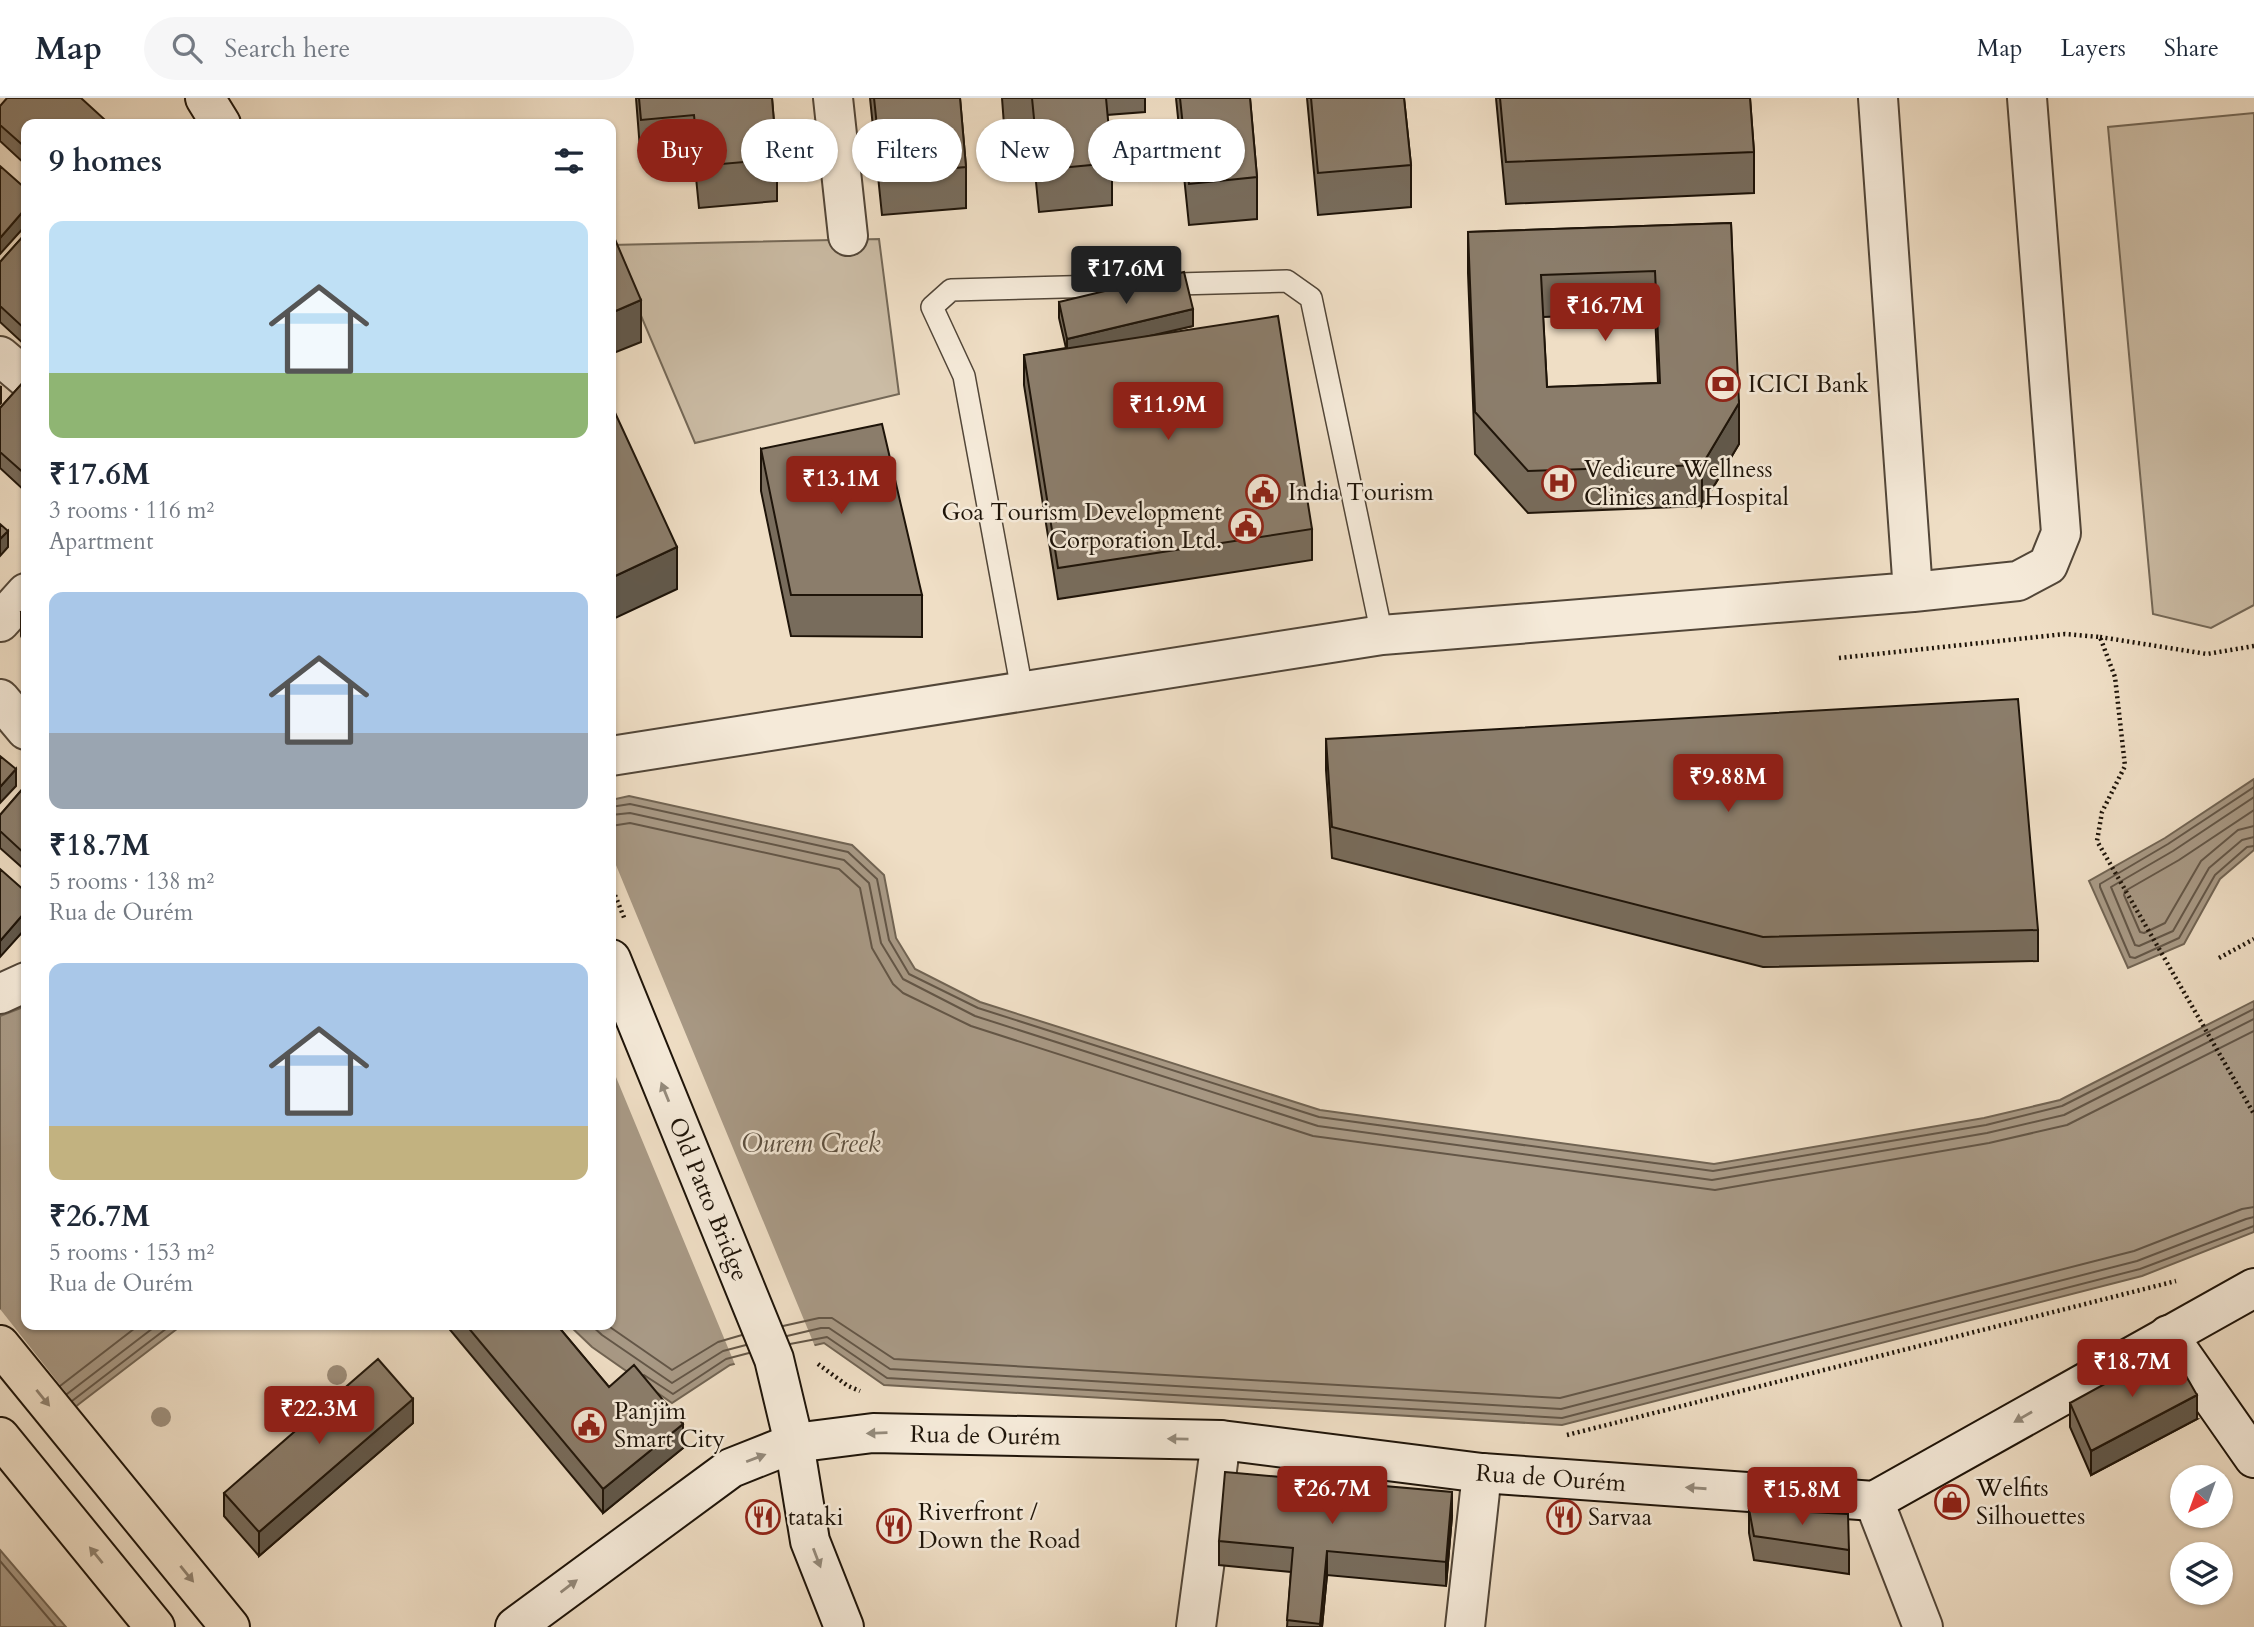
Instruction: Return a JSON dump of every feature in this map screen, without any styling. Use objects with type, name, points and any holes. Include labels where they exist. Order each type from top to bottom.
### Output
[{"type":"main road","points":[[0,1345],[230,1627]]},
{"type":"main road","points":[[0,1437],[155,1627]]},
{"type":"street","points":[[205,98],[218,119]]},
{"type":"street","points":[[833,98],[848,236]]},
{"type":"street","points":[[1878,98],[1913,592]]},
{"type":"street","points":[[616,755],[1382,635],[2018,581],[2048,565],[2061,533],[2027,98]]},
{"type":"street","points":[[0,356],[21,374]]},
{"type":"street","points":[[0,622],[21,599]]},
{"type":"street","points":[[0,699],[21,724]]},
{"type":"street","name":"Old Patto Bridge","points":[[616,971],[774,1359],[794,1443],[810,1541],[844,1627]]},
{"type":"street","points":[[0,994],[21,984]]},
{"type":"street","points":[[1923,1627],[1874,1502],[2254,1287]]},
{"type":"street","points":[[2168,1335],[2254,1458]]},
{"type":"street","name":"Rua de Ourém","points":[[515,1627],[731,1468],[794,1443],[873,1433],[1221,1440],[1482,1472],[1874,1502]]},
{"type":"street","points":[[1196,1627],[1221,1440]]},
{"type":"street","points":[[1465,1627],[1482,1472]]},
{"type":"lane","points":[[1022,690],[964,376],[932,307],[951,290],[1287,281],[1311,298],[1382,635]]},
{"type":"path","points":[[1839,658],[2065,634],[2207,654],[2254,646]]},
{"type":"path","points":[[2100,637],[2115,677],[2125,766],[2102,813],[2096,841],[2254,1114]]},
{"type":"path","points":[[2219,958],[2254,939]]},
{"type":"path","points":[[1562,1437],[2189,1278]]},
{"type":"path","points":[[816,1363],[848,1386],[869,1395]]},
{"type":"shaded area","points":[[2254,113],[2254,605],[2211,628],[2153,614],[2108,127]]},
{"type":"shaded area","points":[[879,239],[899,394],[695,443],[616,257],[616,245]]},
{"type":"water","points":[[2254,779],[2254,850],[2220,879],[2184,944],[2128,968],[2089,881],[2165,838]]},
{"type":"water","name":"Ourem Creek","points":[[629,796],[852,845],[884,875],[896,938],[915,969],[980,1002],[1320,1110],[1714,1164],[1984,1118],[2060,1100],[2254,1001],[2254,1232],[2142,1276],[1562,1425],[884,1385],[824,1343],[730,1365],[672,1403],[592,1347],[574,1330],[616,1330],[616,799]]},
{"type":"water","points":[[21,1008],[21,1330],[175,1330],[0,1469],[0,1016]]},
{"type":"water","points":[[0,1550],[66,1627],[0,1627]]},
{"type":"pier","points":[[616,865],[816,1349],[736,1367],[616,1077]]},
{"type":"pier","points":[[0,1309],[79,1409],[0,1473]]},
{"type":"building","points":[[7,98],[81,98],[104,119],[21,119],[21,144],[0,125],[0,106]]},
{"type":"building","points":[[639,98],[772,98],[774,119],[741,119],[741,162],[727,163],[727,119],[694,119],[694,115],[641,119]]},
{"type":"building","points":[[874,98],[960,98],[962,119],[876,119]]},
{"type":"building","points":[[1032,98],[1106,98],[1108,119],[1088,119],[1088,165],[1074,167],[1074,119],[1034,119]]},
{"type":"building","points":[[1180,98],[1250,98],[1257,177],[1245,178],[1245,119],[1182,119]]},
{"type":"building","points":[[1311,98],[1404,98],[1411,165],[1318,173]]},
{"type":"building","points":[[1500,98],[1750,98],[1754,152],[1506,162]]},
{"type":"building","points":[[962,121],[966,167],[962,167]]},
{"type":"building","points":[[0,166],[21,185],[21,214],[0,238]]},
{"type":"building","points":[[1731,223],[1739,403],[1702,465],[1528,471],[1475,412],[1468,232]],"holes":[[[1655,271],[1660,383],[1547,387],[1541,275]]]},
{"type":"building","points":[[21,239],[21,325],[0,306],[0,262]]},
{"type":"building","points":[[616,242],[641,300],[616,311]]},
{"type":"building","points":[[1184,272],[1193,309],[1067,339],[1059,302]]},
{"type":"building","points":[[1278,316],[1312,529],[1058,568],[1024,355]]},
{"type":"building","points":[[21,385],[21,471],[0,452],[0,408]]},
{"type":"building","points":[[616,415],[677,547],[616,576]]},
{"type":"building","points":[[882,424],[922,595],[791,595],[761,449]]},
{"type":"building","points":[[0,524],[8,531],[0,539]]},
{"type":"building","points":[[2018,699],[2038,930],[1763,937],[1332,827],[1326,739]]},
{"type":"building","points":[[0,756],[16,769],[0,787]]},
{"type":"building","points":[[21,791],[21,850],[0,831],[0,815]]},
{"type":"building","points":[[0,869],[21,888],[21,917],[0,941]]},
{"type":"building","points":[[470,1330],[561,1330],[609,1387],[634,1365],[683,1424],[603,1489]]},
{"type":"building","points":[[2170,1348],[2197,1395],[2091,1451],[2070,1403]]},
{"type":"building","points":[[378,1359],[413,1399],[259,1532],[224,1493]]},
{"type":"building","points":[[1225,1472],[1452,1492],[1446,1562],[1327,1551],[1320,1624],[1287,1620],[1293,1548],[1219,1541]]},
{"type":"building","points":[[1749,1509],[1848,1514],[1849,1550],[1754,1536]]},
{"type":"place","name":"ICICI Bank","points":[[1723,384]]},
{"type":"place","name":"Vedicure Wellness Clinics and Hospital","points":[[1559,483]]},
{"type":"place","name":"India Tourism","points":[[1263,492]]},
{"type":"place","name":"Goa Tourism Development Corporation Ltd.","points":[[1246,526]]},
{"type":"place","name":"Panjim Smart City","points":[[589,1425]]},
{"type":"place","name":"Welfits Silhouettes","points":[[1952,1502]]},
{"type":"place","name":"tataki","points":[[763,1517]]},
{"type":"place","name":"Sarvaa","points":[[1564,1517]]},
{"type":"place","name":"Riverfront / Down the Road","points":[[894,1526]]}]
